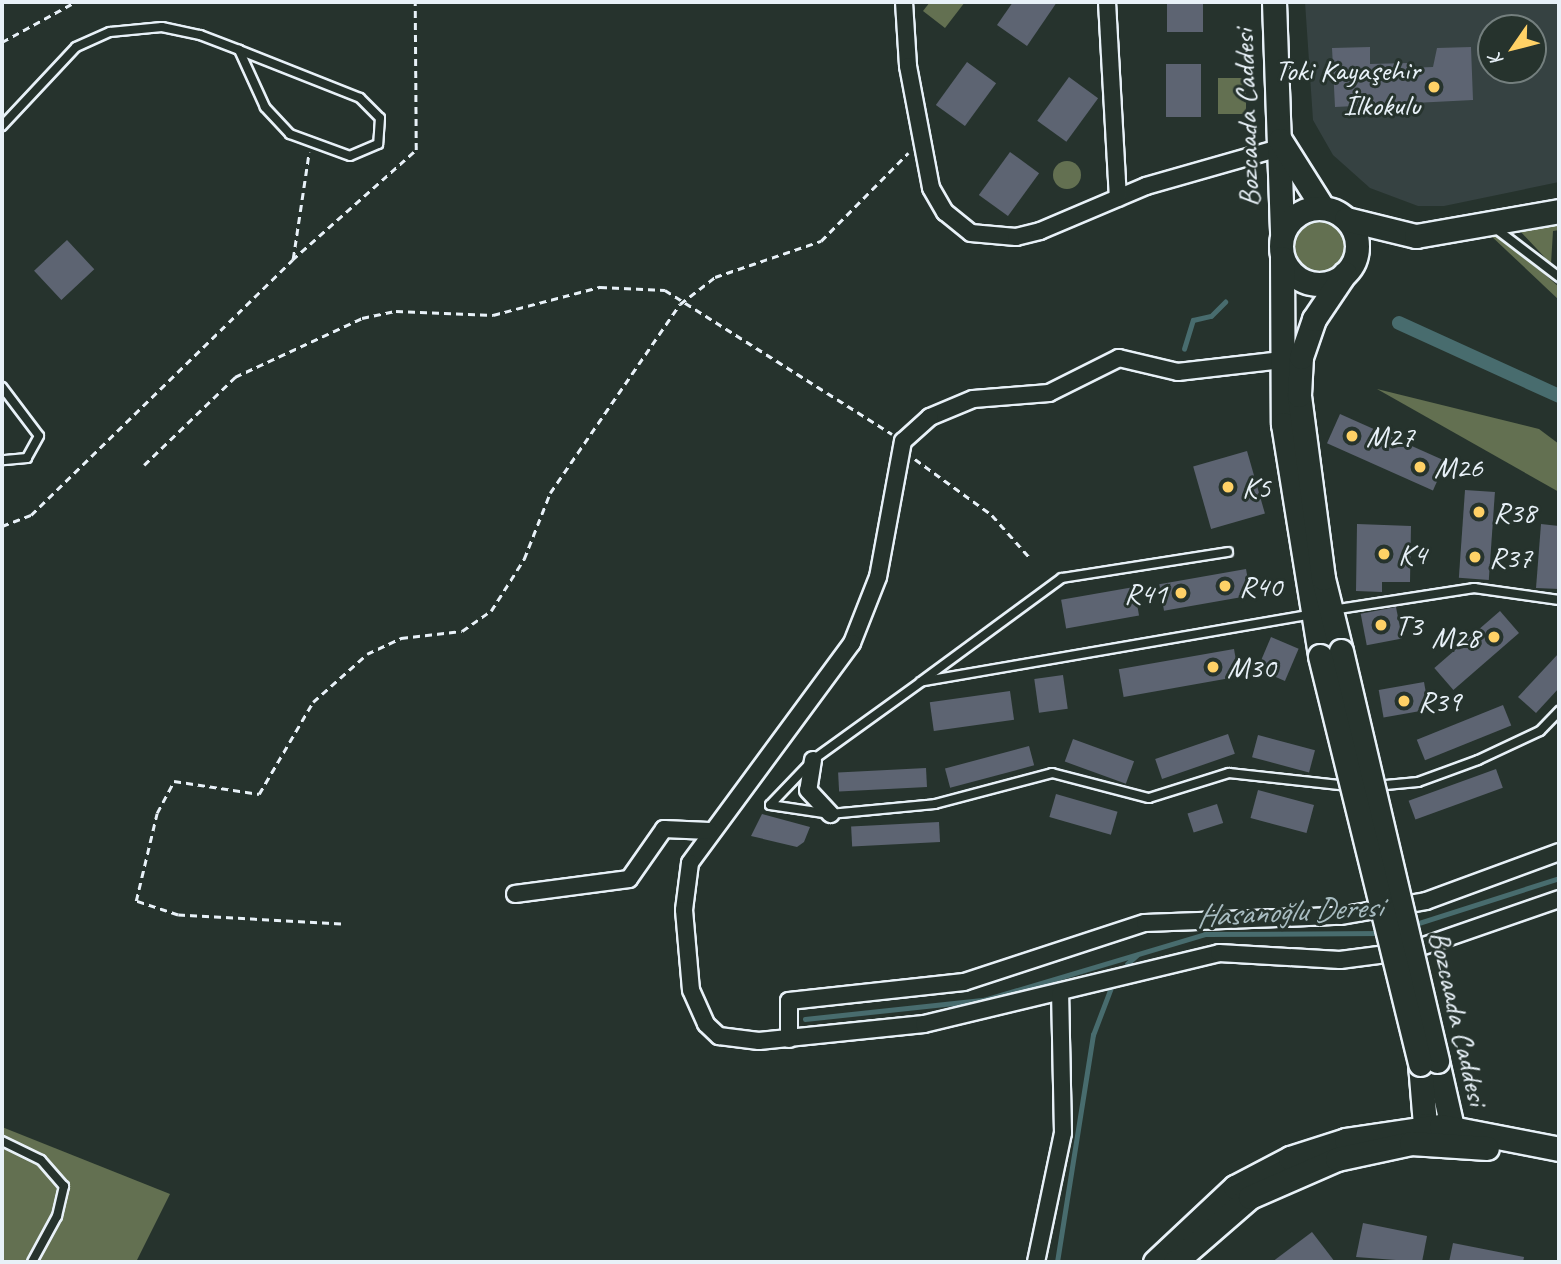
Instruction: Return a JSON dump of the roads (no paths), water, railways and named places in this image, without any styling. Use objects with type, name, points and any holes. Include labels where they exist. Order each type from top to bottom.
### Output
[{"type":"street","points":[[904,2],[921,141],[936,200],[971,233],[1016,237],[1276,141],[1323,208],[1346,219],[1416,236],[1559,211]]},
{"type":"street","points":[[1107,2],[1118,198]]},
{"type":"street","name":"Bozcaada Caddesi","points":[[1274,2],[1276,141],[1282,233]]},
{"type":"street","points":[[1323,208],[1298,213],[1282,233],[1282,258],[1310,283],[1345,273],[1356,252],[1346,219]]},
{"type":"street","name":"Bozcaada Caddesi","points":[[1282,258],[1282,359],[1290,493],[1321,612],[1428,1063],[1439,1132]]},
{"type":"street","name":"Bozcaada Caddesi","points":[[1321,612],[1307,470],[1301,358],[1314,319],[1345,273]]},
{"type":"street","points":[[1282,359],[1178,372],[1119,358],[1049,393],[973,399],[930,417],[903,442],[878,577],[852,643],[709,831],[690,863],[684,910],[691,990],[706,1024],[719,1036],[789,1040],[924,1024],[1060,994],[1161,962],[1219,953],[1340,960],[1409,951],[1559,899]]},
{"type":"street","points":[[813,760],[808,790],[830,814]]},
{"type":"street","points":[[515,894],[629,879],[664,829],[709,831]]},
{"type":"street","points":[[789,1040],[789,1001],[964,982],[1157,921],[1340,916],[1426,901],[1559,852]]},
{"type":"street","points":[[1037,1262],[1063,1133],[1060,994]]},
{"type":"street","points":[[1155,1262],[1190,1223],[1264,1169],[1346,1140],[1439,1132],[1559,1149]]},
{"type":"street","points":[[1175,1262],[1250,1197],[1286,1178],[1380,1147],[1439,1132],[1559,1163]]},
{"type":"lane","points":[[2,126],[67,54],[96,35],[163,27],[239,50],[360,98],[380,118],[380,139],[360,156],[311,146],[273,118],[239,50]]},
{"type":"lane","points":[[1487,223],[1559,277]]},
{"type":"lane","points":[[2,387],[39,436],[27,458],[2,460]]},
{"type":"lane","points":[[1228,552],[1062,578],[813,760],[770,805],[830,814],[934,804],[1052,773],[1149,798],[1229,773],[1357,787],[1418,782],[1540,731],[1559,711]]},
{"type":"lane","points":[[921,682],[1474,588],[1559,600]]},
{"type":"lane","points":[[2,1141],[41,1160],[64,1186],[58,1216],[32,1262]]},
{"type":"waterway","points":[[1184,349],[1193,320],[1211,316],[1225,302]]},
{"type":"waterway","points":[[1399,323],[1559,396]]},
{"type":"waterway","name":"Hasanoğlu Deresi","points":[[1413,925],[1559,878]]},
{"type":"waterway","name":"Hasanoğlu Deresi","points":[[805,1019],[984,1000],[1205,934],[1381,933]]},
{"type":"waterway","name":"Hasanoğlu Deresi","points":[[1127,964],[1137,955]]},
{"type":"waterway","name":"Hasanoğlu Deresi","points":[[1057,1262],[1093,1035],[1112,985]]},
{"type":"place","name":"Toki Kayaşehir İlkokulu","points":[[1434,87]]},
{"type":"place","name":"M27","points":[[1352,436]]},
{"type":"place","name":"M26","points":[[1420,467]]},
{"type":"place","name":"K5","points":[[1228,487]]},
{"type":"place","name":"R38","points":[[1479,512]]},
{"type":"place","name":"K4","points":[[1384,554]]},
{"type":"place","name":"R37","points":[[1475,557]]},
{"type":"place","name":"R40","points":[[1225,586]]},
{"type":"place","name":"R41","points":[[1181,593]]},
{"type":"place","name":"T3","points":[[1381,625]]},
{"type":"place","name":"M28","points":[[1494,637]]},
{"type":"place","name":"M30","points":[[1213,667]]},
{"type":"place","name":"R39","points":[[1404,701]]}]
